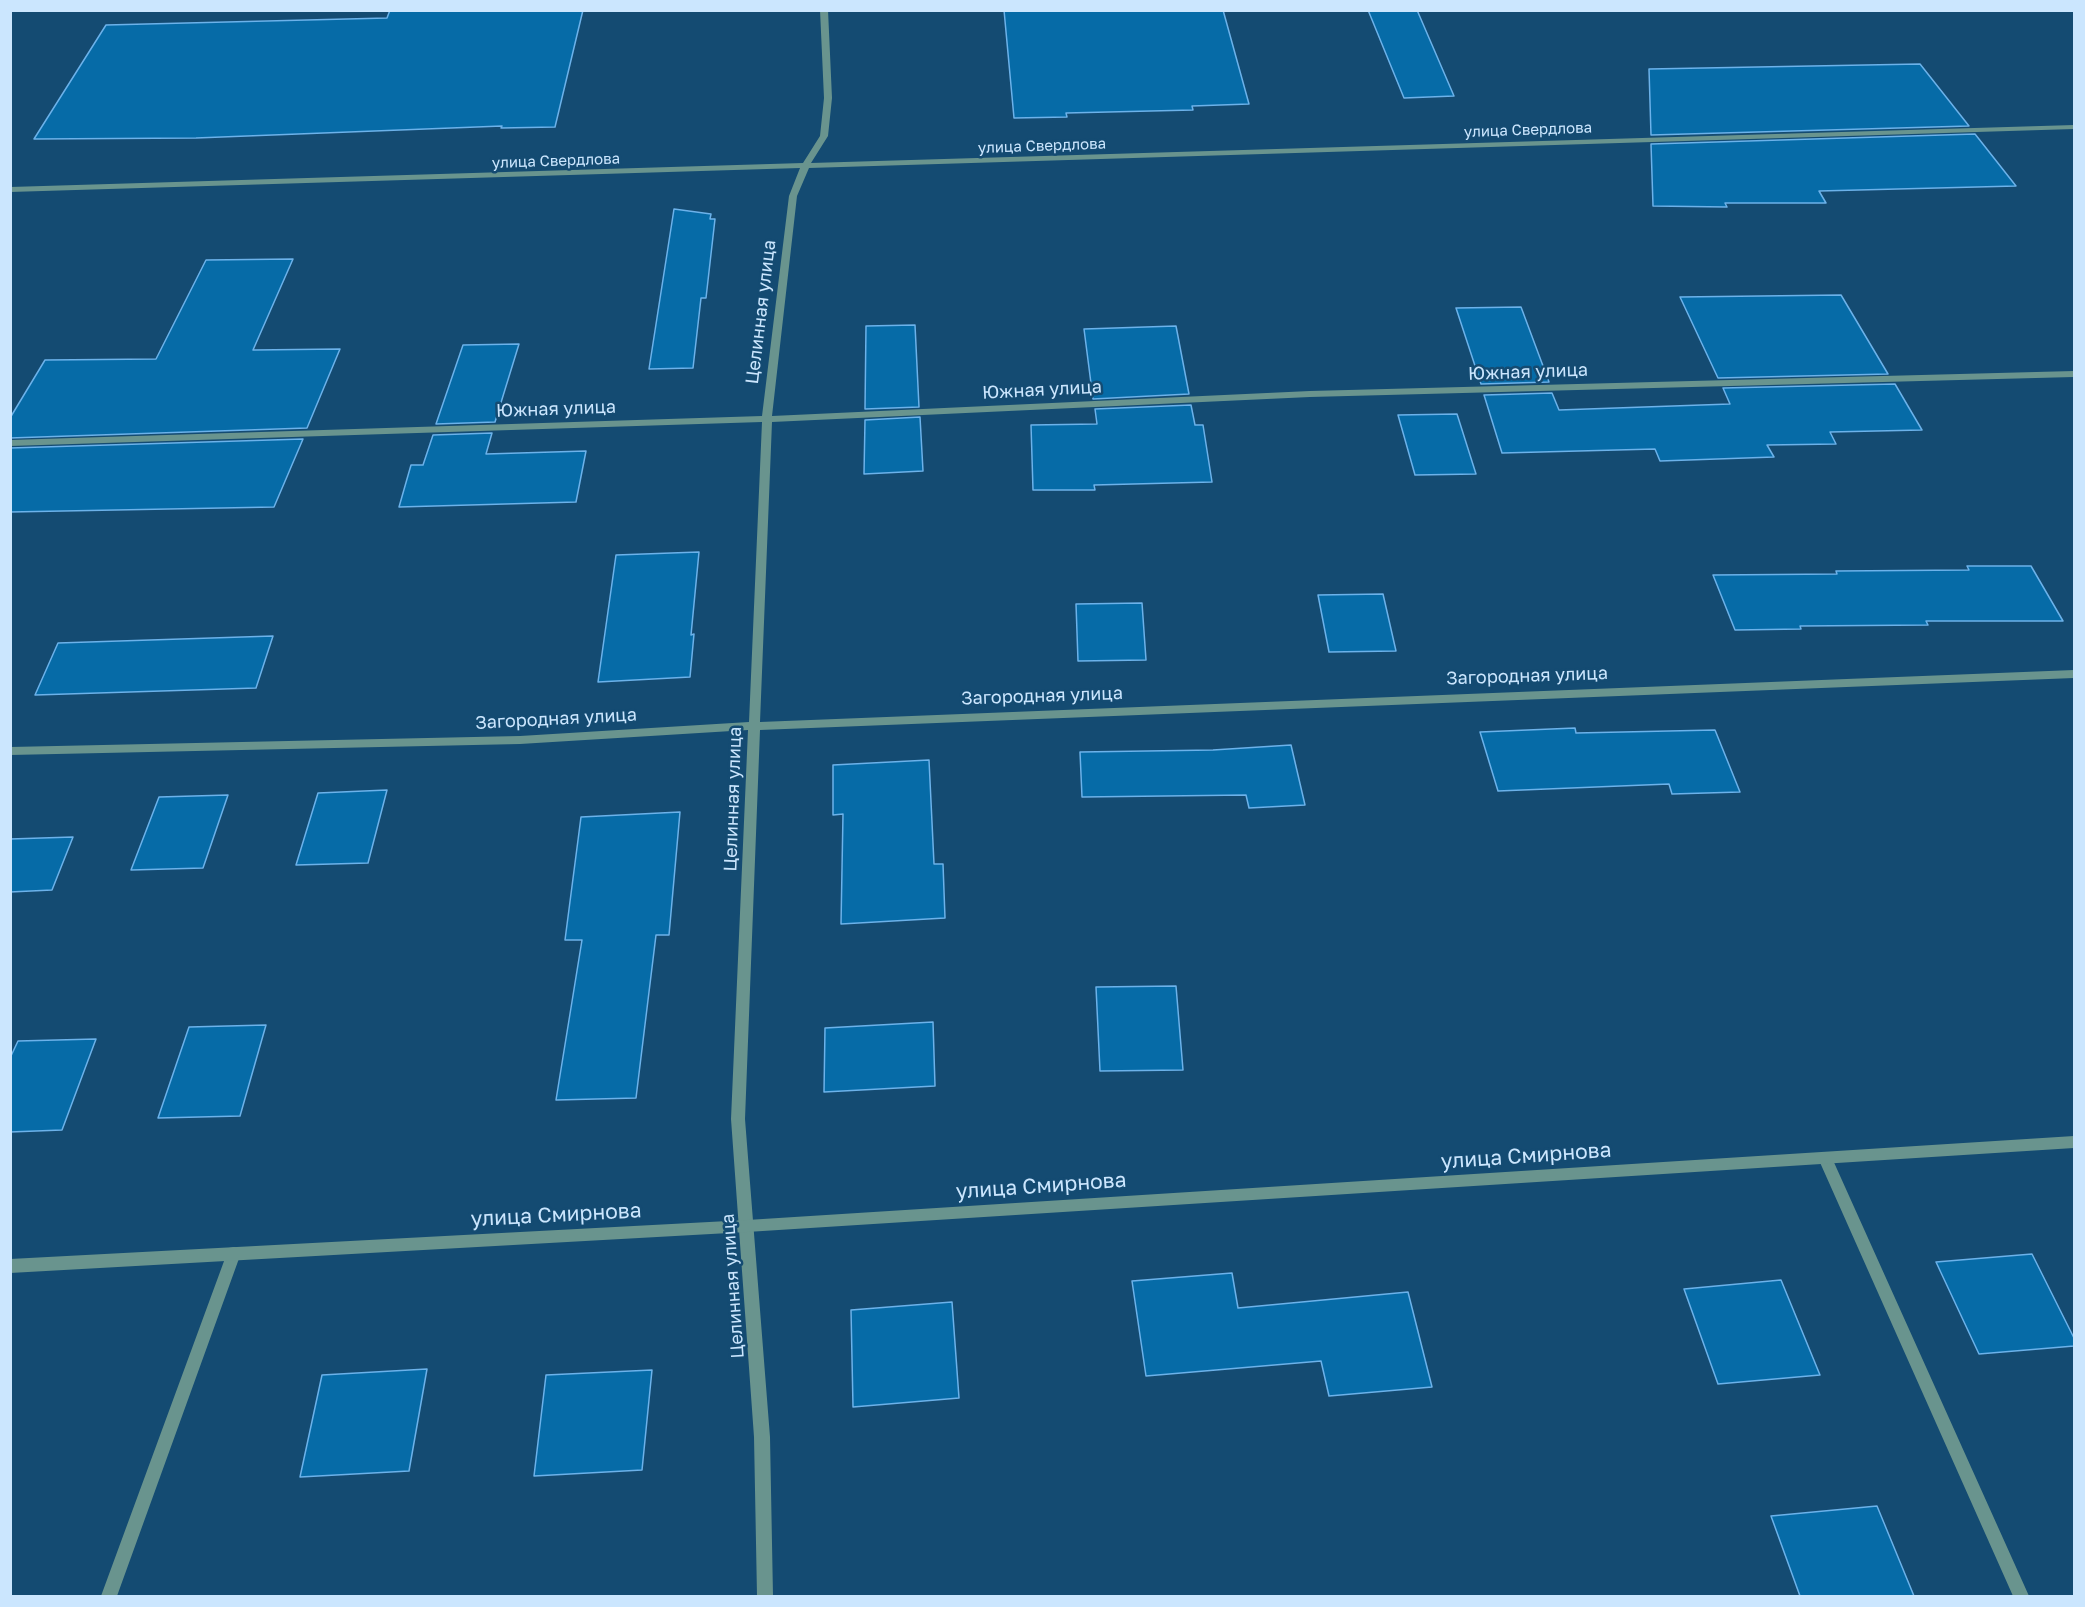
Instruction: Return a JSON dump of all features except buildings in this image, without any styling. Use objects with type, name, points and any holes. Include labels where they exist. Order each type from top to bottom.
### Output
[{"type":"street","name":"Целинная улица","points":[[765,1596],[762,1437],[738,1119],[767,419],[793,196],[805,167],[824,136],[828,98],[824,10]]},
{"type":"street","name":"улица Свердлова","points":[[10,190],[2074,128]]},
{"type":"street","name":"Южная улица","points":[[10,443],[767,419],[1322,393],[2074,374]]},
{"type":"street","name":"Загородная улица","points":[[10,751],[520,740],[754,726],[1622,690],[2074,674]]},
{"type":"street","name":"улица Смирнова","points":[[10,1266],[747,1226],[2074,1142]]},
{"type":"street","points":[[1825,1158],[2021,1596]]},
{"type":"street","points":[[109,1596],[234,1253]]}]
